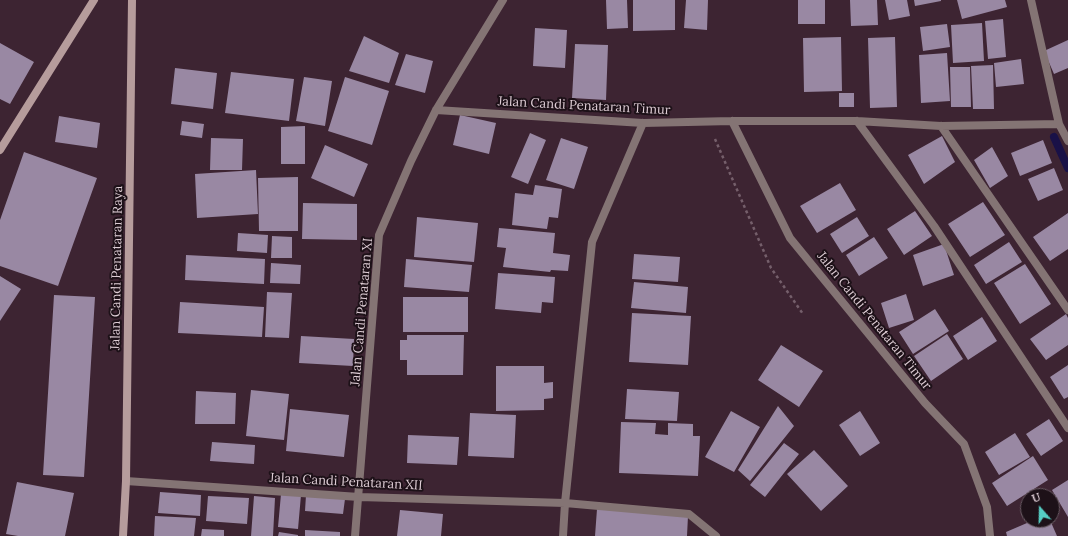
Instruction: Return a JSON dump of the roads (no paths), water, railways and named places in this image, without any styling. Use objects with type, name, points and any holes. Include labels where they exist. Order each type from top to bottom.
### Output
[{"type":"main road","points":[[0,150],[94,0]]},
{"type":"main road","name":"Jalan Candi Penataran Raya","points":[[123,536],[126,481],[132,0]]},
{"type":"street","name":"Jalan Candi Penataran XI","points":[[356,536],[379,235],[411,161],[436,110],[502,0]]},
{"type":"street","points":[[1032,0],[1059,124],[1068,141]]},
{"type":"street","name":"Jalan Candi Penataran Timur","points":[[436,110],[643,123],[857,121],[941,126],[1059,124]]},
{"type":"street","name":"Jalan Candi Penataran Timur","points":[[732,121],[790,238],[925,403],[964,444],[987,507],[990,536]]},
{"type":"street","points":[[857,121],[934,226],[1068,428]]},
{"type":"street","points":[[563,536],[565,503],[592,242],[643,123]]},
{"type":"street","points":[[941,126],[1068,310]]},
{"type":"street","name":"Jalan Candi Penataran XII","points":[[126,481],[359,496],[565,503],[688,514],[716,536]]},
{"type":"waterway","points":[[1054,137],[1068,168]]}]
